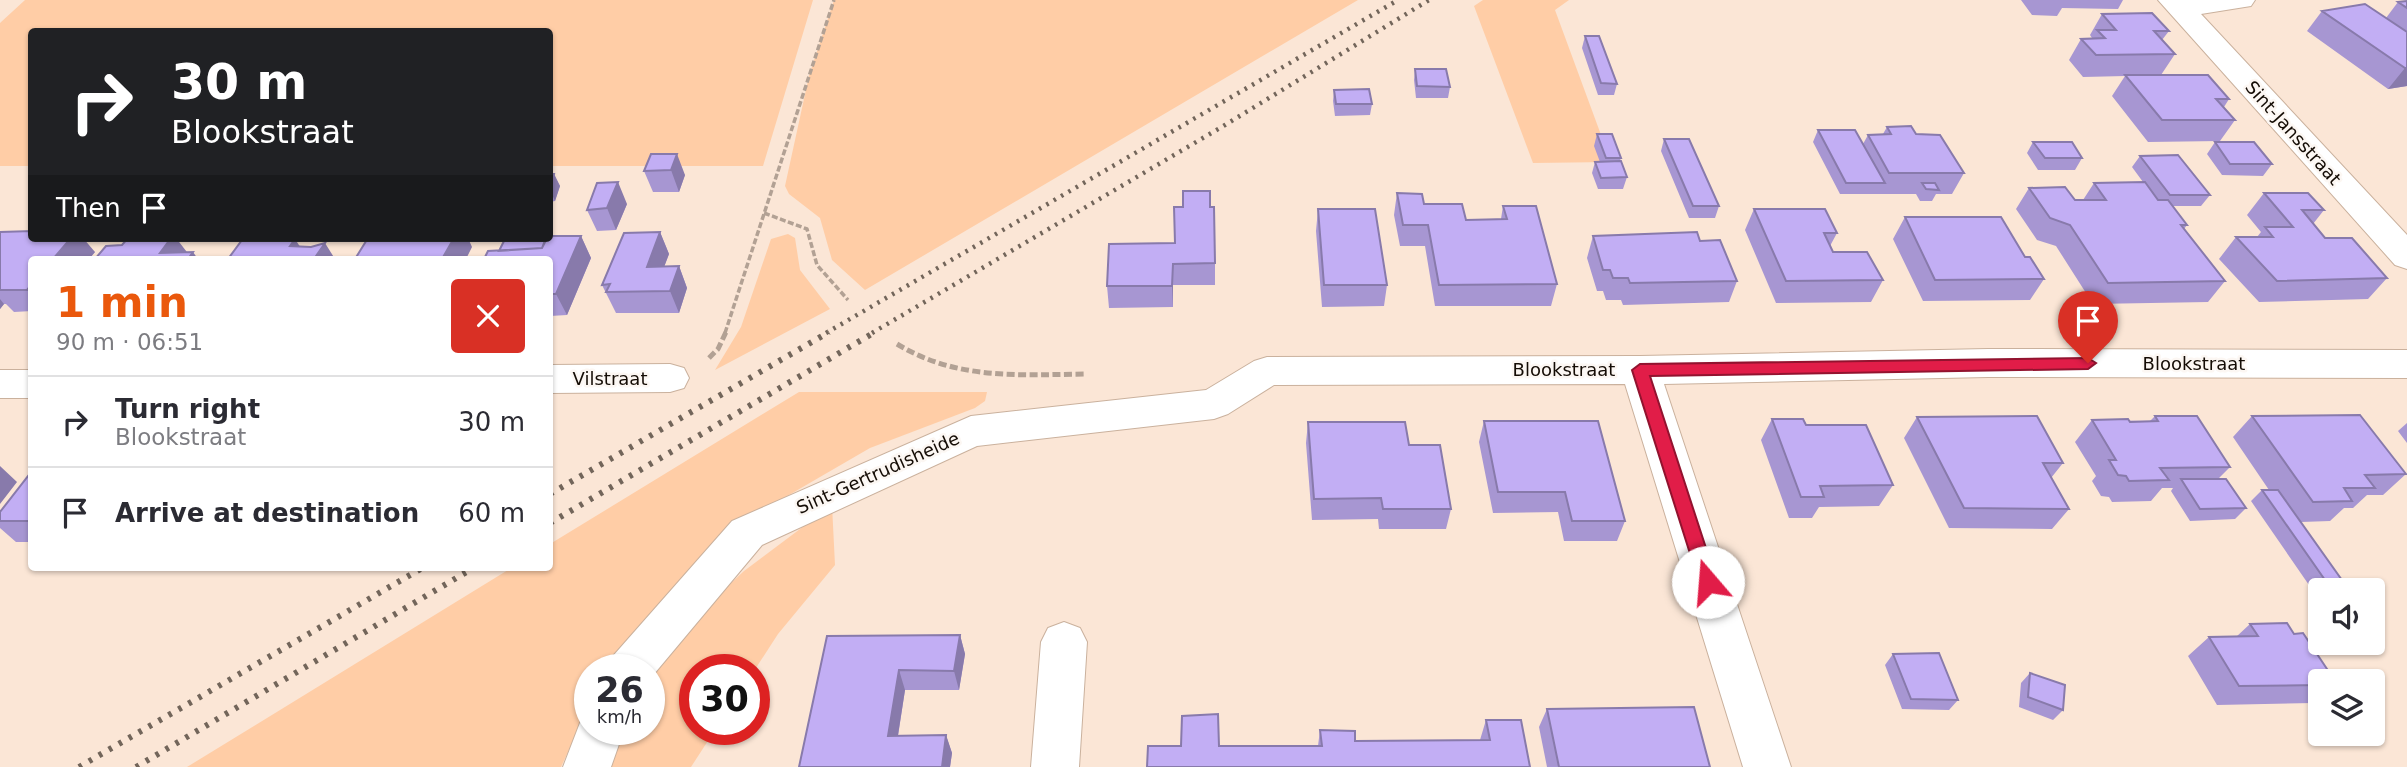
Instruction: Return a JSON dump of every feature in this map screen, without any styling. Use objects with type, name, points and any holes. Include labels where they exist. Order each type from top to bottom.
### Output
[{"type":"street","name":"Sint-Jansstraat","points":[[2176,4],[2241,0]]},
{"type":"street","name":"Sint-Jansstraat","points":[[2176,4],[2407,257]]},
{"type":"street","name":"Blookstraat","points":[[1267,371],[1640,370],[1989,363],[2407,364]]},
{"type":"street","points":[[1640,370],[1767,767]]},
{"type":"street","name":"Sint-Gertrudisheide","points":[[643,654],[747,533],[971,431],[1214,404],[1267,371]]},
{"type":"street","name":"Vilstraat","points":[[553,379],[670,378]]},
{"type":"street","points":[[0,384],[28,384]]},
{"type":"street","points":[[1055,767],[1064,642]]},
{"type":"street","points":[[587,767],[595,745]]},
{"type":"path","points":[[670,378],[703,365],[718,349],[728,327],[834,0]]},
{"type":"path","points":[[764,213],[807,229],[817,265],[848,300]]},
{"type":"path","points":[[897,344],[934,367]]},
{"type":"shaded area","points":[[25,0],[813,0],[763,166],[553,166],[553,28],[28,28],[28,166],[0,166],[0,23]]},
{"type":"shaded area","points":[[834,0],[1358,0],[865,290],[832,260],[820,218],[789,194],[785,186],[809,76]]},
{"type":"shaded area","points":[[1483,0],[1569,0],[1555,10],[1611,162],[1533,163],[1474,6]]},
{"type":"shaded area","points":[[788,234],[795,238],[800,270],[830,309],[715,370],[741,327],[771,239]]},
{"type":"shaded area","points":[[799,392],[987,392],[985,401],[975,408],[870,448],[770,506],[620,654],[574,654],[574,739],[561,767],[187,767],[506,571],[553,571],[553,542]]},
{"type":"shaded area","points":[[832,505],[835,565],[778,634],[765,654],[679,654],[679,745],[705,745],[691,767],[605,767],[617,745],[665,745],[665,660],[699,613],[744,571]]},
{"type":"building","points":[[2407,1],[2407,8],[2398,2]]},
{"type":"building","points":[[2365,4],[2407,32],[2407,68],[2322,11]]},
{"type":"building","points":[[2152,13],[2169,31],[2154,31],[2175,54],[2096,55],[2081,39],[2105,38],[2097,30],[2116,30],[2102,14]]},
{"type":"building","points":[[1585,36],[1599,36],[1617,84],[1601,83]]},
{"type":"building","points":[[1415,69],[1446,69],[1450,87],[1417,86]]},
{"type":"building","points":[[2125,75],[2208,75],[2229,99],[2216,99],[2235,120],[2162,120]]},
{"type":"building","points":[[1369,89],[1372,104],[1336,104],[1334,90]]},
{"type":"building","points":[[1911,126],[1916,134],[1940,135],[1964,173],[1889,173],[1868,135],[1891,134],[1887,127]]},
{"type":"building","points":[[1818,130],[1855,130],[1885,183],[1846,183]]},
{"type":"building","points":[[1597,134],[1612,134],[1621,158],[1606,158]]},
{"type":"building","points":[[1664,139],[1689,139],[1719,206],[1693,206]]},
{"type":"building","points":[[2033,142],[2072,142],[2082,158],[2045,158]]},
{"type":"building","points":[[2215,142],[2254,142],[2272,164],[2230,164]]},
{"type":"building","points":[[651,154],[677,154],[671,170],[644,171]]},
{"type":"building","points":[[2178,155],[2210,195],[2170,195],[2140,156]]},
{"type":"building","points":[[1621,161],[1627,177],[1601,178],[1595,162]]},
{"type":"building","points":[[618,182],[607,208],[587,210],[597,183]]},
{"type":"building","points":[[2145,182],[2158,200],[2168,200],[2187,225],[2181,225],[2225,281],[2108,283],[2070,225],[2050,218],[2029,188],[2065,187],[2075,200],[2106,200],[2094,183]]},
{"type":"building","points":[[1922,183],[1935,183],[1939,190],[1926,189]]},
{"type":"building","points":[[1183,191],[1210,191],[1210,207],[1214,207],[1215,263],[1173,264],[1172,286],[1107,286],[1109,244],[1175,243],[1174,207],[1183,207]]},
{"type":"building","points":[[1397,193],[1422,194],[1424,204],[1462,204],[1466,220],[1507,219],[1503,206],[1536,206],[1557,284],[1439,285],[1428,225],[1403,225]]},
{"type":"building","points":[[2264,193],[2308,193],[2324,210],[2302,210],[2325,238],[2352,238],[2387,278],[2277,281],[2236,237],[2273,237],[2265,227],[2293,227]]},
{"type":"building","points":[[1318,209],[1375,209],[1387,285],[1324,285]]},
{"type":"building","points":[[1754,209],[1825,209],[1837,233],[1824,233],[1833,252],[1867,252],[1883,280],[1786,281]]},
{"type":"building","points":[[1905,217],[2001,217],[2025,257],[2030,257],[2044,279],[1935,280]]},
{"type":"building","points":[[28,231],[28,242],[68,242],[56,256],[28,256],[27,290],[0,290],[0,232]]},
{"type":"building","points":[[660,232],[647,267],[679,266],[670,291],[606,292],[610,284],[602,285],[624,233]]},
{"type":"building","points":[[1697,232],[1700,241],[1720,240],[1737,281],[1630,283],[1628,278],[1613,278],[1610,270],[1603,270],[1593,236]]},
{"type":"building","points":[[553,236],[581,236],[556,294],[553,294],[553,256],[486,256],[488,251],[542,248],[544,242],[553,242]]},
{"type":"building","points":[[125,242],[168,242],[160,253],[193,252],[190,256],[98,256],[106,246],[122,245]]},
{"type":"building","points":[[241,242],[293,242],[290,246],[311,247],[325,243],[316,256],[230,256]]},
{"type":"building","points":[[366,242],[452,242],[444,256],[357,256]]},
{"type":"building","points":[[504,242],[545,242],[542,248],[499,251]]},
{"type":"building","points":[[2360,415],[2406,474],[2365,475],[2375,488],[2344,488],[2352,501],[2313,502],[2252,416]]},
{"type":"building","points":[[2037,416],[2063,463],[2043,463],[2069,509],[1964,508],[1917,417]]},
{"type":"building","points":[[2155,416],[2197,416],[2230,467],[2160,468],[2169,480],[2129,481],[2126,476],[2118,475],[2109,460],[2116,460],[2092,420],[2158,421]]},
{"type":"building","points":[[1772,419],[1803,419],[1806,425],[1866,425],[1893,485],[1820,486],[1824,497],[1801,497]]},
{"type":"building","points":[[1484,421],[1598,421],[1625,521],[1572,521],[1565,492],[1498,492]]},
{"type":"building","points":[[1308,422],[1405,422],[1409,445],[1440,445],[1451,509],[1383,509],[1381,498],[1314,499]]},
{"type":"building","points":[[28,476],[28,521],[0,521],[0,512]]},
{"type":"building","points":[[2181,479],[2226,479],[2246,508],[2200,509]]},
{"type":"building","points":[[2262,490],[2278,490],[2340,578],[2324,578]]},
{"type":"building","points":[[2287,623],[2294,634],[2303,633],[2308,640],[2308,655],[2318,655],[2327,669],[2308,669],[2308,685],[2239,686],[2209,637],[2258,636],[2250,624]]},
{"type":"building","points":[[960,635],[954,671],[899,670],[888,736],[946,735],[942,767],[799,767],[827,636]]},
{"type":"building","points":[[1939,653],[1958,700],[1911,699],[1893,654]]},
{"type":"building","points":[[2030,673],[2065,685],[2063,710],[2028,697]]},
{"type":"building","points":[[1694,707],[1710,767],[1559,767],[1547,709]]},
{"type":"building","points":[[1218,714],[1219,746],[1322,746],[1320,730],[1355,731],[1355,741],[1490,740],[1486,720],[1521,720],[1530,767],[1147,767],[1148,746],[1181,746],[1182,716]]},
{"type":"railway","points":[[826,333],[1398,0]]},
{"type":"railway","points":[[872,333],[1225,125],[1429,0]]},
{"type":"railway","points":[[553,492],[829,332]]},
{"type":"railway","points":[[553,521],[875,332]]},
{"type":"railway","points":[[79,767],[417,571]]},
{"type":"railway","points":[[136,767],[468,571]]},
{"type":"route","points":[[1708,582],[1640,370],[2088,363]]}]
